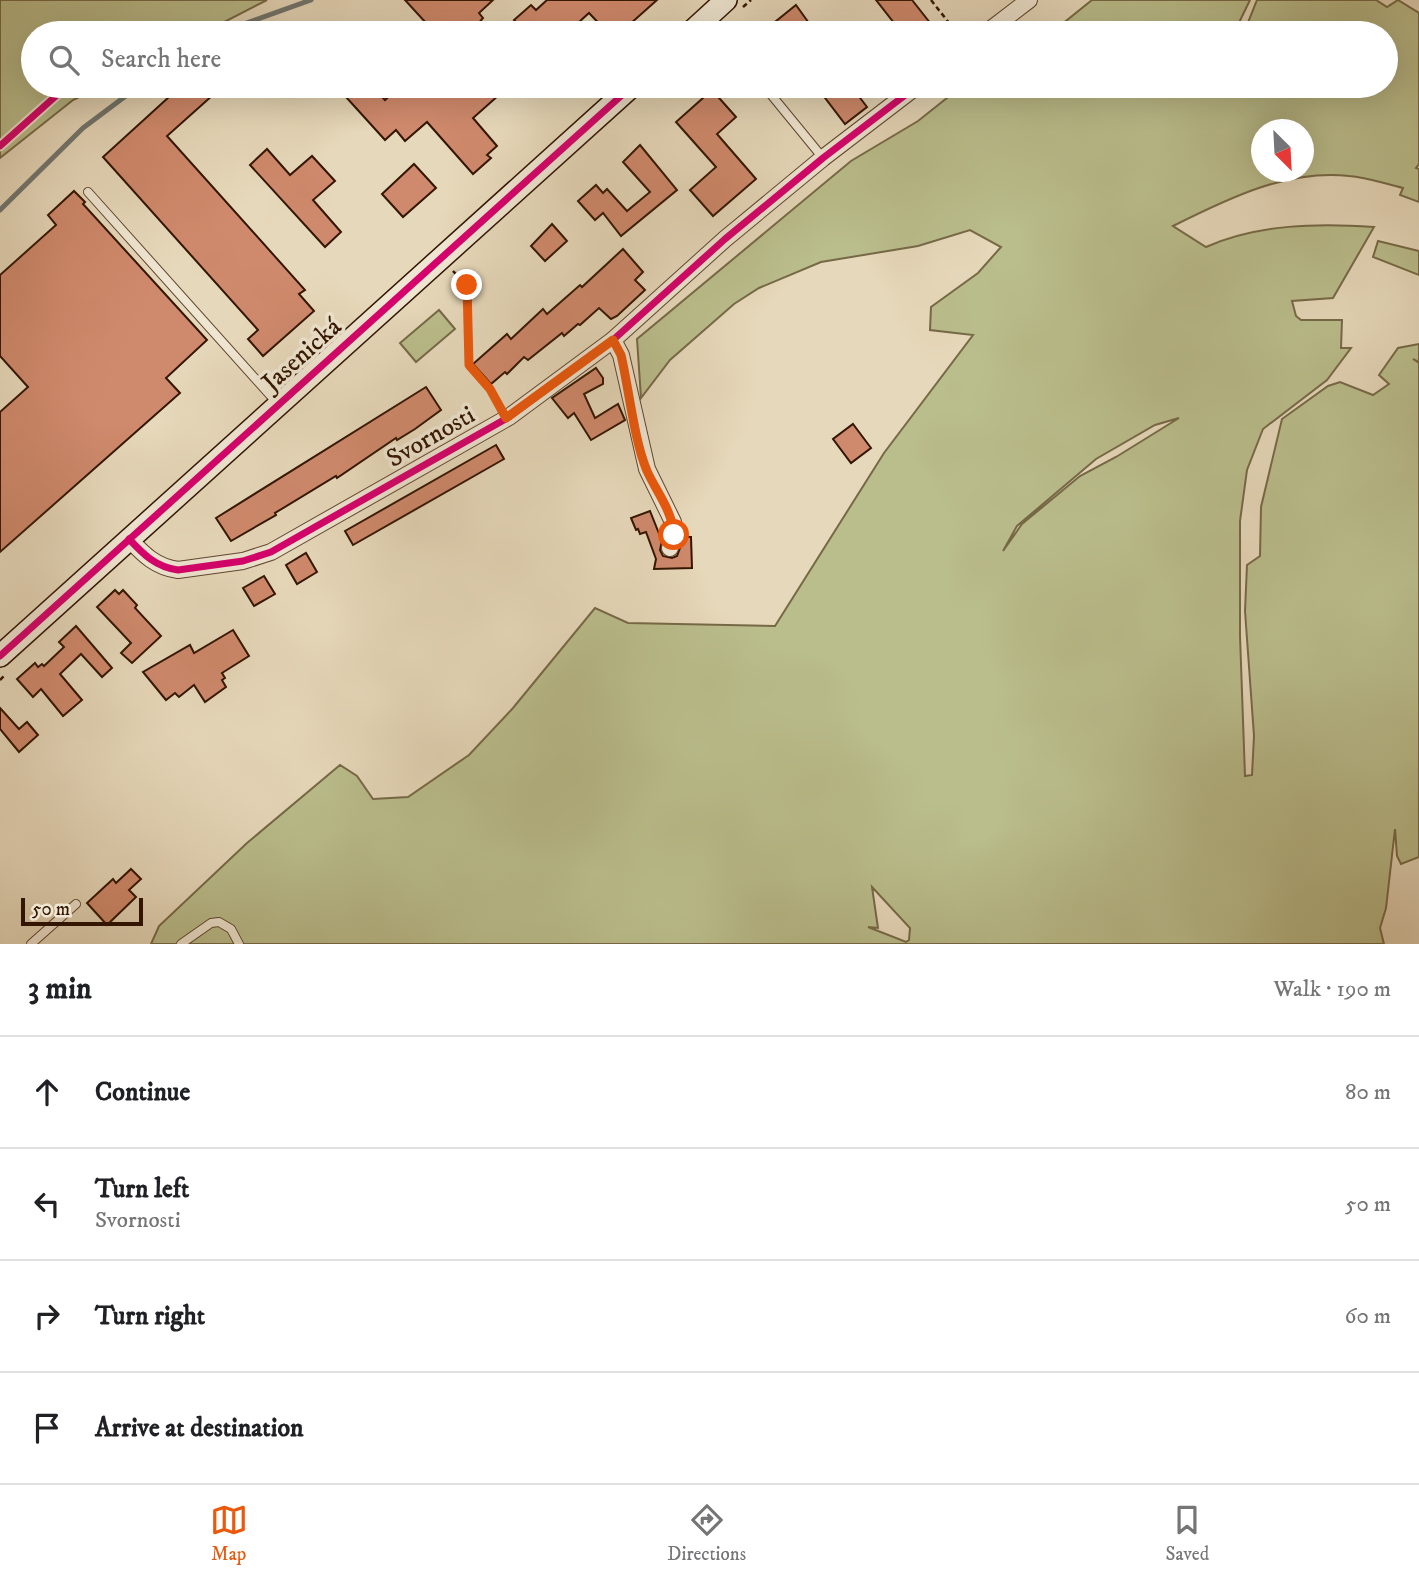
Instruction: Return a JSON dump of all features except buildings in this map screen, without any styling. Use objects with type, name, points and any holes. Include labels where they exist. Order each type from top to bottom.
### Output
[{"type":"street","points":[[716,21],[726,0]]},
{"type":"street","points":[[1002,21],[1029,0]]},
{"type":"street","name":"Jasenická","points":[[0,656],[619,98]]},
{"type":"street","name":"Svornosti","points":[[129,539],[153,562],[178,570],[257,558],[284,545],[506,418],[613,340],[725,239],[822,158],[901,98]]},
{"type":"street","points":[[613,340],[621,355],[647,470],[673,522],[674,535],[670,548]]},
{"type":"lane","points":[[774,98],[822,158]]},
{"type":"lane","points":[[88,192],[278,404]]},
{"type":"lane","points":[[31,944],[76,904]]},
{"type":"lane","points":[[181,944],[211,923],[219,922],[231,929],[239,944]]},
{"type":"path","points":[[931,0],[948,21]]},
{"type":"path","points":[[453,270],[467,285],[469,365],[490,389],[506,418]]},
{"type":"green space","points":[[0,0],[267,0],[226,21],[21,21],[21,98],[77,98],[0,158]]},
{"type":"green space","points":[[1092,0],[1250,0],[1240,21],[1066,21]]},
{"type":"green space","points":[[1257,0],[1376,0],[1387,7],[1398,0],[1419,13],[1419,164],[1416,168],[1419,169],[1419,202],[1400,195],[1403,188],[1369,179],[1314,176],[1314,119],[1251,119],[1251,182],[1280,182],[1236,196],[1173,226],[1206,247],[1246,234],[1288,227],[1374,227],[1333,298],[1292,301],[1296,316],[1301,320],[1342,320],[1341,348],[1351,348],[1327,380],[1263,429],[1247,470],[1240,521],[1240,636],[1245,776],[1252,775],[1254,736],[1245,611],[1247,565],[1260,556],[1261,507],[1282,419],[1328,386],[1340,382],[1373,395],[1389,384],[1379,375],[1398,348],[1419,344],[1419,362],[1413,359],[1419,363],[1419,857],[1401,864],[1397,856],[1395,829],[1386,908],[1380,928],[1384,944],[151,944],[159,926],[247,843],[340,765],[357,776],[373,799],[408,797],[469,755],[513,708],[595,608],[628,623],[775,626],[884,453],[973,335],[930,330],[931,307],[978,273],[1001,247],[970,230],[918,246],[821,262],[759,288],[734,304],[670,360],[641,398],[637,339],[851,161],[918,121],[947,98],[1398,98],[1398,21],[1249,21]],"holes":[[[1179,418],[1080,476],[1022,524],[1003,551],[1017,526],[1096,459],[1155,425]],[[872,887],[910,928],[909,940],[906,942],[868,927],[878,928]]]},
{"type":"green space","points":[[1378,241],[1419,251],[1419,275],[1373,257]]},
{"type":"green space","points":[[439,310],[455,329],[416,362],[400,343]]},
{"type":"waterway","points":[[252,21],[311,0]]},
{"type":"waterway","points":[[0,210],[83,128],[123,98]]},
{"type":"cycle path","points":[[0,146],[54,98]]},
{"type":"cycle path","points":[[0,656],[619,98]]},
{"type":"cycle path","points":[[129,539],[151,559],[178,570],[243,561],[271,552],[509,417],[613,340],[725,239],[901,98]]},
{"type":"route","points":[[467,285],[469,365],[490,389],[506,418],[613,340],[621,355],[647,470],[666,505],[673,522],[674,535]]}]
